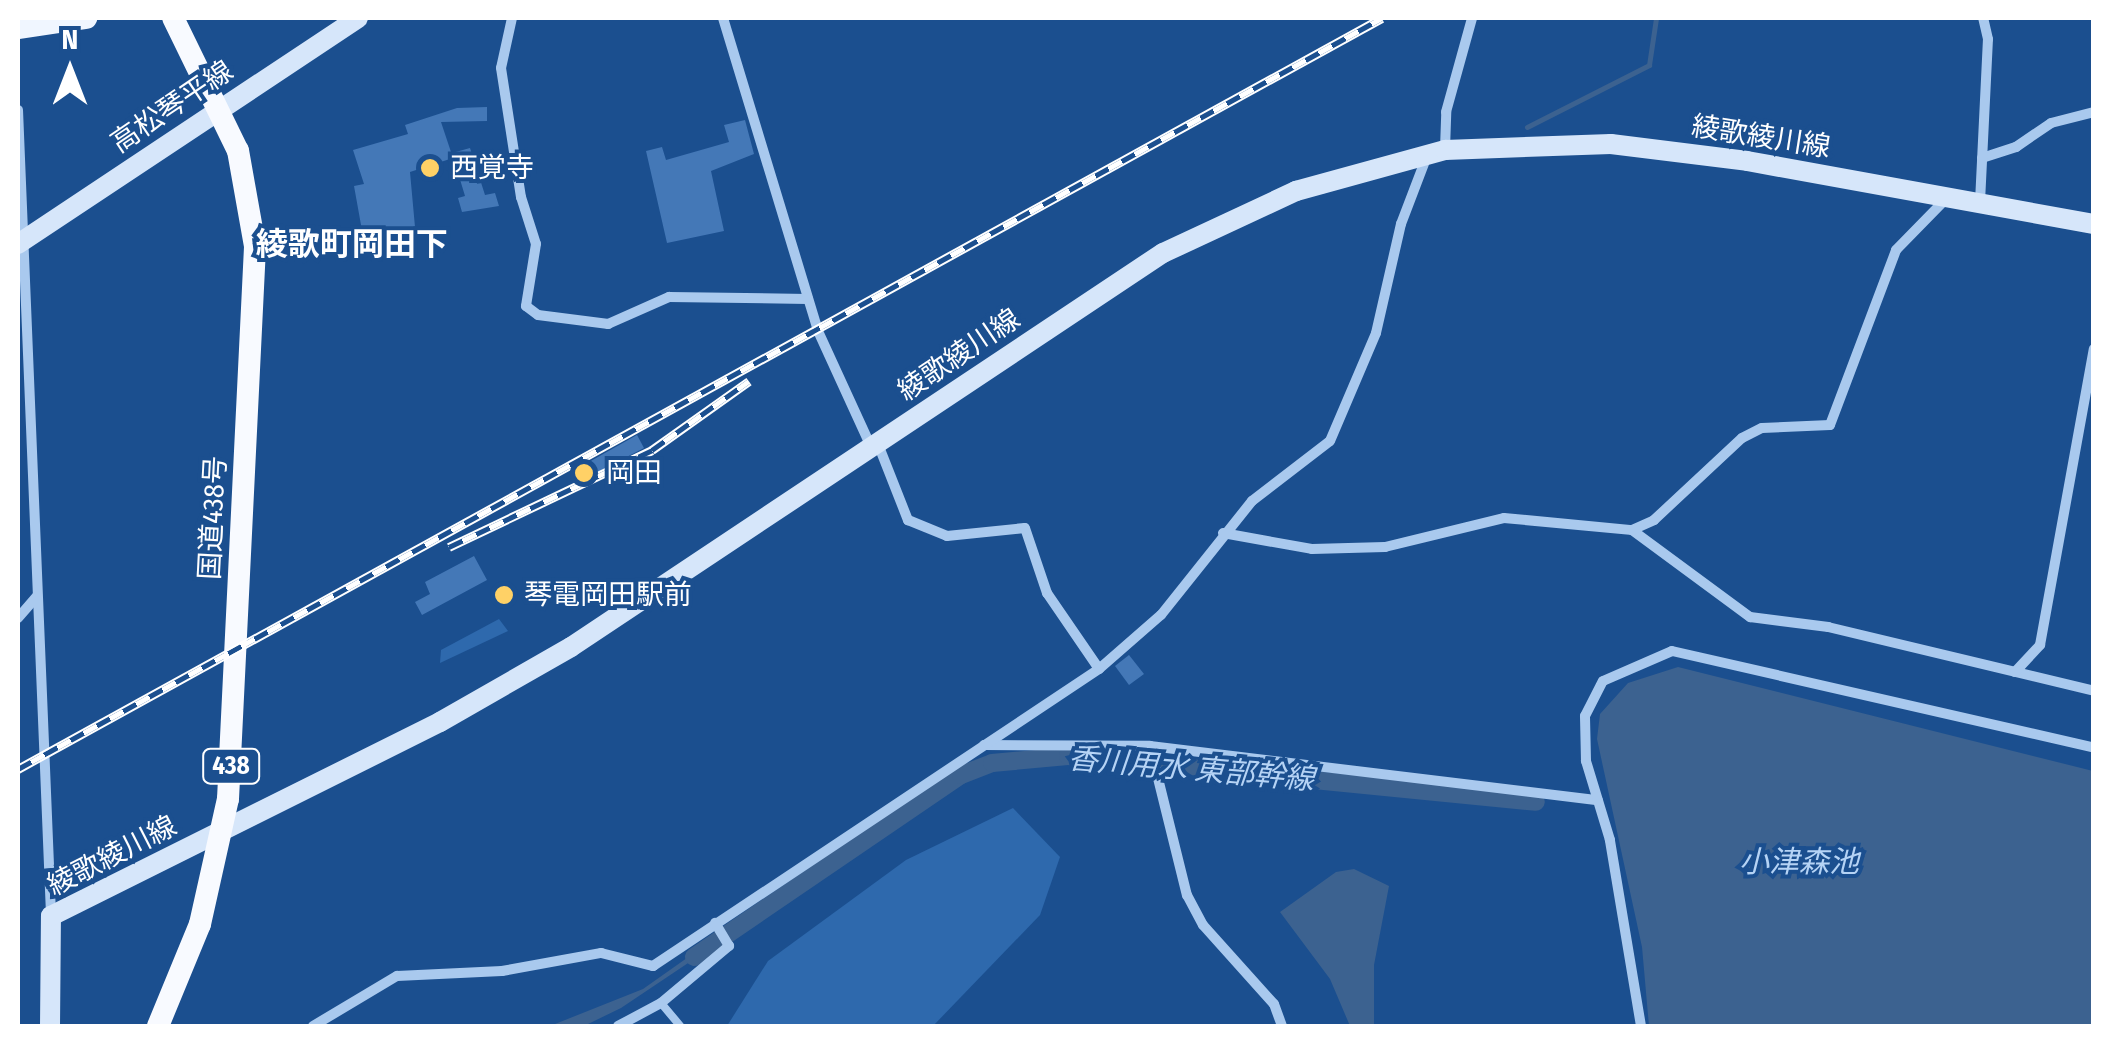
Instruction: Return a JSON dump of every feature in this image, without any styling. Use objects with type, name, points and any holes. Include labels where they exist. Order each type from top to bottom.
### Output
[{"type":"highway","name":"国道438号","points":[[162,1019],[214,879],[228,799],[254,216],[220,109],[173,18]]},
{"type":"main road","points":[[18,28],[86,18]]},
{"type":"main road","name":"高松琴平線","points":[[21,242],[358,18]]},
{"type":"main road","name":"綾歌綾川線","points":[[50,1026],[51,916],[440,722],[571,647],[1104,291],[1230,217],[1296,190],[1437,152],[1611,144],[1747,160],[2094,224]]},
{"type":"street","points":[[512,18],[501,68],[521,196],[536,244],[526,306],[538,315],[608,324],[669,297],[808,299]]},
{"type":"street","points":[[723,18],[808,299],[908,520],[948,536],[1024,528],[1047,594],[1099,670]]},
{"type":"street","points":[[313,1026],[397,976],[502,970],[602,953],[652,966],[721,932],[983,745],[1099,670],[1161,615],[1223,533],[1252,502],[1330,441],[1344,418],[1437,152],[1472,18]]},
{"type":"street","points":[[1980,203],[1988,39],[1983,18]]},
{"type":"street","points":[[18,110],[51,916]]},
{"type":"street","points":[[1982,158],[2016,147],[2051,123],[2094,112]]},
{"type":"street","points":[[1223,533],[1312,549],[1385,547],[1504,518],[1632,530],[1654,520],[1742,438],[1762,428],[1830,425],[1896,250],[1948,198]]},
{"type":"street","points":[[2015,672],[2040,645],[2094,349]]},
{"type":"street","points":[[1632,530],[1750,617],[1828,627],[2094,690]]},
{"type":"street","points":[[18,618],[38,596]]},
{"type":"street","points":[[1641,1026],[1598,800],[1586,760],[1590,696],[1629,667],[1672,651],[2094,748]]},
{"type":"street","points":[[983,745],[1150,746],[1598,800]]},
{"type":"street","points":[[1150,746],[1188,895],[1203,925],[1274,1004],[1282,1026]]},
{"type":"street","points":[[618,1026],[662,1003],[729,946],[721,932]]},
{"type":"lane","points":[[662,1003],[680,1026]]},
{"type":"shaded area","points":[[499,619],[508,631],[440,663],[441,650]]},
{"type":"shaded area","points":[[1013,808],[1060,857],[1040,915],[933,1026],[727,1026],[768,961],[906,860]]},
{"type":"water","name":"小津森池","points":[[1678,667],[2093,771],[2093,1026],[1649,1026],[1642,947],[1597,739],[1600,714],[1628,683]]},
{"type":"water","points":[[1354,869],[1389,886],[1374,965],[1374,1026],[1350,1026],[1330,979],[1280,912],[1336,872]]},
{"type":"water","points":[[711,941],[715,945],[621,1008],[586,1025],[550,1026],[643,989]]},
{"type":"building","points":[[487,107],[487,121],[441,122],[453,158],[410,172],[415,227],[363,236],[354,186],[364,184],[353,150],[408,134],[405,125],[457,108]]},
{"type":"building","points":[[745,120],[754,154],[711,171],[724,231],[667,243],[646,151],[662,147],[666,160],[729,142],[724,125]]},
{"type":"building","points":[[470,148],[485,195],[495,193],[499,206],[462,212],[458,198],[465,196],[452,153]]},
{"type":"building","points":[[637,435],[644,448],[586,478],[580,467]]},
{"type":"building","points":[[474,556],[487,580],[422,615],[415,602],[430,594],[425,582]]},
{"type":"building","points":[[1129,655],[1144,674],[1129,685],[1115,666]]},
{"type":"waterway","points":[[1527,127],[1649,65],[1656,18]]},
{"type":"waterway","name":"香川用水 東部幹線","points":[[694,957],[961,775],[992,763],[1068,756],[1536,802]]},
{"type":"railway","points":[[18,769],[1382,18]]},
{"type":"railway","points":[[449,547],[652,450],[749,381]]},
{"type":"place","name":"西覚寺","points":[[430,168]]},
{"type":"place","name":"岡田","points":[[584,473]]},
{"type":"place","name":"琴電岡田駅前","points":[[504,595]]},
{"type":"district","name":"綾歌町岡田下","points":[[352,244]]}]
